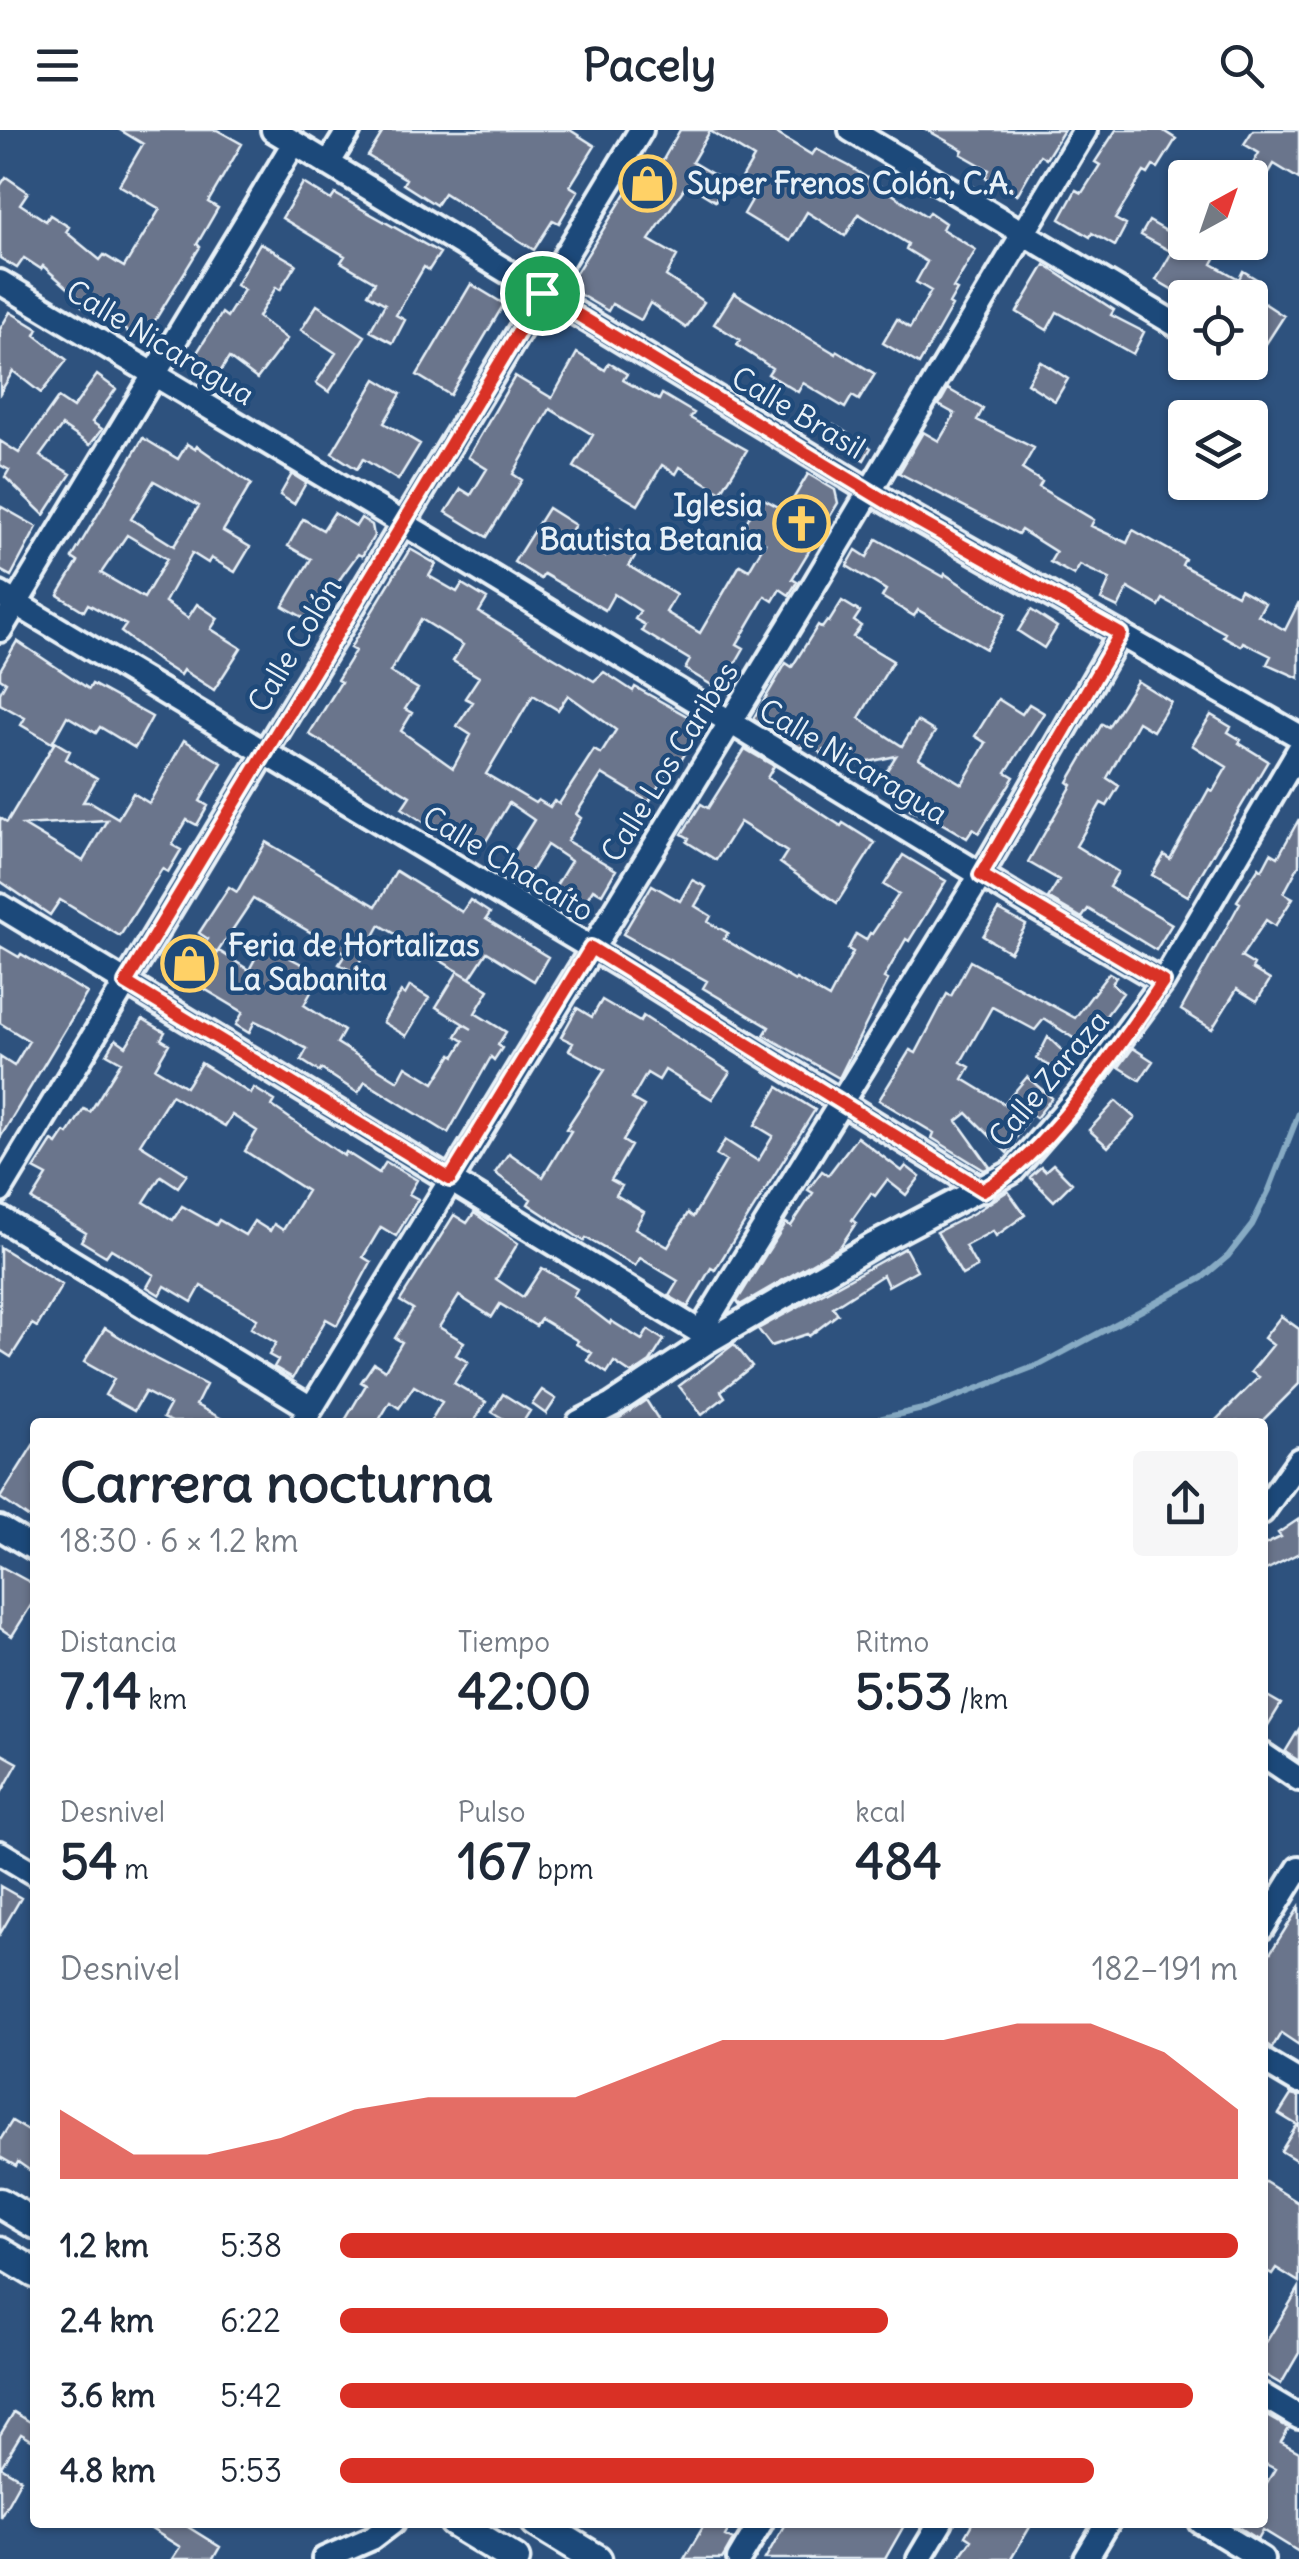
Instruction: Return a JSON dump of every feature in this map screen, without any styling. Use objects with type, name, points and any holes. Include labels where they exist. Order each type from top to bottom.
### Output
[{"type":"street","name":"Calle Brasil","points":[[273,130],[869,491],[1299,736]]},
{"type":"street","points":[[328,164],[350,130]]},
{"type":"street","name":"Calle Colón","points":[[0,1191],[641,130]]},
{"type":"street","points":[[851,130],[1168,320]]},
{"type":"street","name":"Calle Los Caribes","points":[[307,1415],[1085,130]]},
{"type":"street","points":[[0,630],[8,599],[154,374],[294,142]]},
{"type":"street","name":"Calle Nicaragua","points":[[0,282],[1163,982]]},
{"type":"street","name":"Calle Chacaíto","points":[[8,599],[591,948],[983,1190]]},
{"type":"street","points":[[0,906],[704,1337],[981,875],[1120,634]]},
{"type":"street","name":"Calle Zaraza","points":[[587,1418],[612,1406],[704,1337],[1012,1172],[1035,1149],[1163,982],[1299,750]]},
{"type":"street","points":[[0,1218],[307,1415]]},
{"type":"street","points":[[1268,1504],[1299,1460]]},
{"type":"street","points":[[0,1528],[30,1546]]},
{"type":"street","points":[[1268,1758],[1299,1779]]},
{"type":"street","points":[[0,1853],[30,1871]]},
{"type":"street","points":[[1268,1918],[1299,1868]]},
{"type":"street","points":[[1268,2064],[1299,2082]]},
{"type":"street","points":[[0,2204],[30,2221]]},
{"type":"street","points":[[0,2252],[30,2270]]},
{"type":"street","points":[[1268,2399],[1299,2417]]},
{"type":"street","points":[[324,2559],[385,2528]]},
{"type":"street","points":[[464,2528],[516,2559]]},
{"type":"street","points":[[546,2528],[597,2559]]},
{"type":"street","points":[[739,2559],[757,2528]]},
{"type":"street","points":[[919,2559],[937,2528]]},
{"type":"street","points":[[1086,2559],[1104,2528]]},
{"type":"street","points":[[1212,2528],[1262,2559]]},
{"type":"building","points":[[120,130],[217,130],[242,144],[208,202],[218,208],[197,244],[200,247],[143,340],[82,306],[84,302],[43,266],[41,269],[24,258],[17,268],[0,258],[0,186],[6,177],[28,192],[20,204],[46,221],[50,215],[69,227],[66,232],[100,260],[104,255],[124,267],[160,209],[119,185],[143,144]]},
{"type":"building","points":[[384,130],[570,130],[595,146],[570,186],[578,191],[559,223],[553,220],[534,250],[444,193],[436,205],[403,184],[406,179],[368,156]]},
{"type":"building","points":[[680,130],[771,130],[812,155],[816,149],[849,166],[926,216],[929,212],[945,223],[942,229],[976,250],[953,288],[957,290],[949,304],[952,306],[919,364],[883,343],[897,319],[910,328],[931,291],[916,282],[927,262],[906,249],[908,244],[859,214],[845,236],[807,212],[790,241],[762,225],[744,214],[752,200],[735,190],[754,158],[710,131],[692,162],[726,182],[715,201],[687,184],[649,240],[677,256],[666,276],[704,302],[686,328],[650,303],[641,320],[612,304],[608,311],[567,287],[648,158],[660,165]]},
{"type":"building","points":[[927,130],[1064,130],[1046,159],[1040,155],[1017,195],[985,177],[989,170],[961,154],[963,150]]},
{"type":"building","points":[[1116,130],[1162,130],[1176,139],[1158,168],[1153,166],[1148,174],[1144,172],[1115,219],[1126,225],[1115,246],[1060,219],[1076,190],[1082,193],[1100,165],[1095,162]]},
{"type":"building","points":[[1253,130],[1299,130],[1299,179],[1274,164],[1268,174],[1268,160],[1255,160],[1259,153],[1244,144]]},
{"type":"building","points":[[303,183],[331,200],[335,194],[440,253],[429,270],[424,267],[396,315],[405,320],[393,343],[370,331],[385,304],[368,294],[375,282],[341,262],[345,256],[282,218]]},
{"type":"building","points":[[1149,221],[1168,232],[1168,250],[1141,235]]},
{"type":"building","points":[[260,243],[296,264],[258,317],[287,339],[257,379],[229,358],[217,377],[191,362],[222,313],[227,317],[244,290],[236,285]]},
{"type":"building","points":[[1168,259],[1214,260],[1212,264],[1239,279],[1243,271],[1258,280],[1168,280],[1168,287],[1156,280]]},
{"type":"building","points":[[1045,265],[1114,310],[1111,315],[1144,332],[1133,354],[1057,312],[1047,330],[1017,312]]},
{"type":"building","points":[[471,284],[504,304],[450,395],[417,375]]},
{"type":"building","points":[[734,293],[875,374],[859,400],[852,396],[845,408],[803,383],[798,392],[768,374],[772,368],[714,324]]},
{"type":"building","points":[[317,305],[365,336],[329,392],[316,383],[336,353],[301,330]]},
{"type":"building","points":[[1268,306],[1284,316],[1268,341]]},
{"type":"building","points":[[10,312],[38,329],[35,335],[67,360],[41,393],[13,371],[0,393],[0,329]]},
{"type":"building","points":[[577,353],[605,370],[609,363],[627,374],[623,380],[659,400],[662,394],[694,413],[690,418],[747,450],[721,492],[680,467],[676,474],[662,465],[638,505],[574,467],[593,435],[550,409],[513,474],[522,480],[487,537],[446,512],[461,489],[471,495],[487,469],[468,457],[515,376],[552,398]]},
{"type":"building","points":[[1040,361],[1068,379],[1055,401],[1027,383]]},
{"type":"building","points":[[97,375],[116,389],[92,422],[102,429],[90,445],[62,426],[40,456],[71,474],[44,515],[5,477],[9,470],[0,465],[0,441],[19,453],[58,398],[73,408]]},
{"type":"building","points":[[376,379],[401,394],[384,423],[420,444],[398,480],[363,459],[357,469],[332,453]]},
{"type":"building","points":[[948,389],[983,409],[977,420],[1034,448],[1022,469],[1042,482],[1039,487],[1094,520],[1091,526],[1127,543],[1133,530],[1185,559],[1182,565],[1237,595],[1240,589],[1265,603],[1258,615],[1285,630],[1299,602],[1299,678],[1267,664],[1271,656],[1243,642],[1241,646],[1163,599],[1159,606],[1128,588],[1118,608],[1101,600],[1110,579],[1080,565],[1074,575],[1050,562],[1056,552],[1021,530],[1018,534],[899,473],[923,432],[939,441],[955,414],[939,405]]},
{"type":"building","points":[[834,425],[871,448],[864,460],[826,438]]},
{"type":"building","points":[[143,438],[178,459],[187,444],[195,449],[197,446],[251,484],[223,531],[250,547],[235,572],[211,558],[208,563],[192,553],[165,602],[188,618],[197,604],[218,618],[211,629],[241,648],[214,690],[183,670],[180,675],[158,661],[121,632],[126,625],[88,604],[84,611],[58,595],[78,562],[72,558]],"holes":[[[154,481],[199,506],[174,546],[131,519]],[[127,535],[167,559],[144,598],[101,573]]]},
{"type":"building","points":[[292,474],[306,483],[294,504],[280,495]]},
{"type":"building","points":[[808,474],[835,490],[838,503],[792,579],[797,582],[789,595],[780,589],[773,601],[765,596],[737,644],[744,648],[720,690],[685,669],[690,660],[642,631],[645,625],[635,619],[640,611],[614,594],[605,610],[544,574],[541,579],[514,562],[548,508],[575,525],[569,534],[605,556],[621,529],[643,543],[629,566],[676,595],[666,612],[700,633],[740,565],[749,570],[765,543],[742,530],[760,497],[786,511]]},
{"type":"building","points":[[0,506],[37,527],[11,576],[0,570]]},
{"type":"building","points":[[334,513],[356,526],[361,518],[372,525],[374,536],[362,556],[358,554],[342,576],[323,609],[315,604],[306,619],[283,606],[311,559],[288,546],[303,519],[323,530]]},
{"type":"building","points":[[877,539],[944,577],[945,574],[1006,614],[986,649],[918,610],[914,616],[882,597],[886,590],[847,566],[856,550],[867,557]]},
{"type":"building","points":[[410,549],[436,564],[429,576],[457,592],[462,584],[487,599],[479,612],[520,637],[594,681],[604,672],[633,691],[635,687],[703,725],[680,762],[675,759],[649,802],[602,774],[576,814],[581,818],[567,841],[616,870],[602,894],[593,889],[581,909],[552,892],[571,861],[547,845],[528,876],[507,863],[534,820],[509,803],[483,846],[462,833],[459,838],[402,808],[410,796],[309,734],[341,682],[337,680],[355,651],[350,648]],"holes":[[[421,619],[463,645],[453,661],[479,677],[465,698],[473,702],[457,726],[471,735],[453,768],[401,731],[412,713],[405,709],[418,689],[390,672]],[[533,695],[558,710],[568,695],[616,730],[601,754],[594,750],[559,804],[554,801],[550,807],[538,800],[535,803],[486,774]]]},
{"type":"building","points":[[842,601],[860,612],[854,621],[861,626],[853,637],[893,661],[859,718],[902,746],[917,721],[935,732],[919,758],[962,784],[986,743],[975,736],[998,699],[1022,714],[1029,704],[1044,713],[1006,772],[1014,777],[979,833],[973,829],[967,838],[910,809],[914,803],[880,781],[896,756],[851,766],[824,750],[822,754],[806,742],[801,748],[753,719],[786,663],[792,667],[818,625],[822,628],[829,622]]},
{"type":"building","points":[[1031,610],[1057,627],[1044,648],[1018,631]]},
{"type":"building","points":[[17,641],[89,689],[92,684],[152,717],[135,748],[100,727],[96,733],[67,716],[52,743],[21,725],[25,718],[0,704],[6,682],[0,678],[0,670]]},
{"type":"building","points":[[1137,681],[1171,702],[1153,731],[1138,722],[1107,778],[1119,786],[1107,806],[1101,803],[1076,846],[1118,872],[1109,887],[1172,924],[1156,950],[1088,909],[1082,918],[1048,898],[1059,880],[1028,862],[1102,724],[1108,727]]},
{"type":"building","points":[[1211,715],[1231,727],[1228,732],[1241,740],[1239,743],[1268,761],[1188,896],[1152,875],[1164,855],[1170,859],[1209,789],[1213,791],[1227,767],[1192,745]]},
{"type":"building","points":[[184,740],[222,763],[200,801],[208,806],[197,825],[187,820],[172,845],[181,850],[168,872],[162,869],[120,936],[60,900],[50,915],[0,881],[0,818],[7,822],[55,742],[70,751],[66,759],[97,778],[83,802],[91,802],[118,818],[133,793],[149,803]],"holes":[[[107,820],[83,861],[23,825]]]},
{"type":"building","points":[[745,749],[774,766],[767,778],[875,843],[837,903],[780,863],[787,852],[740,822],[716,860],[687,842],[689,838],[682,834],[701,804],[708,808]]},
{"type":"building","points":[[1299,819],[1299,865],[1284,893],[1293,898],[1275,926],[1266,920],[1241,957],[1270,980],[1257,1001],[1237,989],[1212,1029],[1181,1010],[1240,903],[1237,901],[1271,853],[1278,857]]},
{"type":"building","points":[[266,842],[376,906],[396,871],[462,912],[470,900],[490,913],[486,919],[548,957],[534,981],[487,952],[470,978],[380,925],[354,972],[339,964],[346,953],[253,899],[217,953],[204,944],[208,939],[199,933],[229,887],[237,892]]},
{"type":"building","points":[[903,855],[946,881],[884,978],[888,980],[839,1078],[764,1035],[769,1027],[703,988],[707,981],[623,934],[652,885],[680,901],[692,880],[706,887],[695,906],[711,916],[708,922],[728,933],[724,939],[829,998],[853,952],[848,949],[856,934],[866,940],[899,894],[884,885]]},
{"type":"building","points":[[999,910],[1026,925],[1010,952],[983,936]]},
{"type":"building","points":[[263,944],[321,974],[304,1005],[344,1031],[337,1043],[398,1081],[406,1066],[434,1083],[464,1041],[456,1036],[463,1024],[472,1029],[436,1007],[458,971],[489,990],[475,1013],[506,1032],[498,1045],[502,1048],[494,1060],[491,1057],[448,1133],[365,1082],[358,1093],[321,1069],[320,1072],[301,1060],[307,1049],[270,1028],[255,1021],[249,1033],[236,1025],[243,1012],[198,985],[219,951],[249,970]]},
{"type":"building","points":[[0,946],[87,993],[0,1138],[0,1057],[14,1066],[29,1041],[0,1023]]},
{"type":"building","points":[[970,961],[1075,1018],[1109,973],[1116,977],[1112,984],[1123,993],[1102,1021],[1096,1016],[1081,1043],[1044,1019],[1035,1030],[992,1007],[961,1062],[970,1067],[963,1079],[1004,1104],[1027,1077],[1052,1098],[1036,1118],[1031,1114],[1007,1153],[967,1113],[957,1121],[990,1167],[984,1170],[932,1138],[934,1133],[879,1100],[910,1050],[916,1053],[947,994],[951,996]]},
{"type":"building","points":[[410,986],[429,998],[406,1036],[383,1022],[401,992],[405,995]]},
{"type":"building","points":[[602,1000],[640,1022],[643,1016],[730,1072],[712,1099],[665,1070],[659,1080],[647,1073],[632,1099],[644,1106],[623,1141],[631,1146],[611,1180],[622,1186],[616,1195],[644,1212],[635,1228],[668,1247],[688,1213],[693,1217],[726,1161],[716,1155],[725,1140],[758,1161],[773,1136],[755,1125],[778,1087],[815,1110],[688,1307],[669,1296],[678,1281],[640,1258],[635,1266],[586,1238],[584,1241],[528,1204],[531,1199],[495,1173],[509,1153],[543,1177],[571,1131],[566,1129],[605,1070],[569,1050],[573,1043],[561,1037],[577,1008],[592,1017]]},
{"type":"building","points":[[143,1019],[165,1032],[161,1039],[169,1044],[155,1068],[186,1087],[201,1063],[251,1094],[254,1088],[275,1101],[272,1106],[344,1156],[346,1152],[379,1173],[386,1162],[417,1180],[409,1194],[418,1199],[396,1236],[381,1227],[363,1257],[371,1262],[337,1325],[326,1319],[293,1378],[274,1367],[278,1360],[269,1355],[276,1343],[251,1328],[257,1319],[201,1286],[192,1302],[165,1286],[160,1295],[147,1287],[154,1275],[111,1249],[106,1256],[81,1241],[86,1233],[32,1200],[47,1176],[34,1169],[52,1141],[57,1144],[65,1132],[68,1134],[84,1109],[90,1112],[121,1062],[107,1054],[116,1039],[126,1046]],"holes":[[[171,1095],[225,1126],[232,1115],[257,1131],[245,1151],[307,1191],[283,1230],[274,1224],[270,1231],[254,1221],[245,1235],[219,1220],[216,1225],[182,1206],[173,1220],[144,1202],[161,1176],[178,1187],[187,1174],[140,1144]]]},
{"type":"building","points":[[1048,1037],[1072,1060],[1065,1074],[1037,1059]]},
{"type":"building","points":[[1133,1048],[1153,1061],[1140,1080],[1119,1067]]},
{"type":"building","points":[[1116,1101],[1135,1118],[1108,1147],[1089,1130]]},
{"type":"building","points":[[857,1137],[902,1171],[906,1166],[920,1177],[906,1195],[887,1180],[875,1196],[871,1193],[852,1220],[856,1223],[840,1247],[740,1305],[737,1301],[786,1223],[791,1226],[813,1193],[808,1190],[822,1171],[828,1175]]},
{"type":"building","points":[[1053,1164],[1072,1183],[1054,1201],[1030,1177],[1041,1167],[1045,1171]]},
{"type":"building","points":[[1008,1191],[1025,1215],[996,1236],[993,1231],[965,1246],[977,1267],[962,1275],[937,1232]]},
{"type":"building","points":[[474,1213],[518,1243],[496,1279],[523,1297],[542,1268],[577,1289],[573,1296],[610,1324],[611,1321],[642,1340],[648,1330],[664,1340],[650,1362],[632,1374],[614,1362],[607,1373],[587,1360],[592,1353],[576,1344],[578,1341],[541,1319],[536,1326],[500,1304],[492,1317],[459,1296],[439,1327],[464,1342],[456,1355],[468,1362],[454,1383],[486,1402],[476,1418],[432,1418],[442,1402],[414,1386],[399,1408],[390,1402],[380,1418],[346,1418],[366,1385],[361,1382],[374,1363],[385,1370],[402,1342],[395,1338],[413,1309],[400,1301],[454,1215],[467,1223]]},
{"type":"building","points":[[0,1247],[62,1285],[37,1327],[32,1324],[11,1357],[0,1350]]},
{"type":"building","points":[[905,1248],[917,1270],[888,1286],[883,1275],[833,1307],[838,1314],[809,1336],[771,1346],[758,1329]]},
{"type":"building","points":[[1281,1316],[1299,1329],[1299,1384],[1265,1418],[1218,1418],[1259,1377],[1251,1372],[1273,1345],[1264,1338]]},
{"type":"building","points":[[105,1328],[206,1385],[196,1405],[220,1418],[163,1418],[170,1405],[145,1392],[134,1411],[105,1395],[114,1379],[84,1362]]},
{"type":"building","points":[[734,1344],[752,1366],[721,1391],[725,1397],[702,1415],[679,1386]]},
{"type":"building","points":[[542,1390],[556,1399],[546,1414],[532,1404]]},
{"type":"building","points":[[503,1394],[530,1411],[526,1418],[502,1418],[492,1412]]},
{"type":"building","points":[[646,1400],[657,1418],[620,1418]]},
{"type":"building","points":[[30,1450],[30,1519],[0,1498]]},
{"type":"building","points":[[1299,1519],[1299,1553],[1268,1569],[1268,1543],[1281,1537],[1278,1533]]},
{"type":"building","points":[[0,1566],[30,1582],[30,1607],[12,1636],[0,1628]]},
{"type":"building","points":[[1268,1696],[1281,1704],[1268,1725]]},
{"type":"building","points":[[1299,1729],[1299,1761],[1285,1752]]},
{"type":"building","points":[[0,1753],[18,1763],[0,1795]]},
{"type":"building","points":[[0,1886],[21,1898],[0,1934]]},
{"type":"building","points":[[1299,1907],[1299,2045],[1281,2033],[1272,2048],[1268,2045],[1268,1956]]},
{"type":"building","points":[[1291,2095],[1299,2097],[1299,2162],[1281,2151],[1297,2125],[1279,2114]]},
{"type":"building","points":[[12,2121],[30,2132],[30,2170],[0,2157],[0,2140]]},
{"type":"building","points":[[1268,2184],[1299,2203],[1299,2282],[1276,2268],[1272,2274],[1268,2272]]},
{"type":"building","points":[[1299,2288],[1299,2353],[1281,2384],[1268,2376],[1268,2339]]},
{"type":"building","points":[[14,2412],[30,2422],[30,2439],[21,2434],[1,2467],[21,2479],[0,2517],[0,2435]]},
{"type":"building","points":[[1268,2416],[1289,2428],[1281,2442],[1299,2452],[1299,2552],[1263,2530],[1258,2539],[1241,2528],[1268,2528],[1268,2481],[1275,2469],[1268,2465]]},
{"type":"building","points":[[150,2528],[190,2528],[220,2547],[213,2559],[172,2559],[180,2547]]},
{"type":"building","points":[[702,2528],[730,2528],[725,2536],[733,2540],[722,2559],[684,2559]]},
{"type":"building","points":[[783,2528],[903,2528],[885,2559],[765,2559]]},
{"type":"building","points":[[970,2528],[1029,2528],[1011,2559],[958,2559],[971,2540],[965,2536]]},
{"type":"waterway","points":[[883,1418],[927,1408],[1041,1364],[1202,1278],[1228,1256],[1252,1225],[1299,1113]]},
{"type":"place","name":"Super Frenos Colón, C.A.","points":[[648,184]]},
{"type":"place","name":"Iglesia Bautista Betania","points":[[802,523]]},
{"type":"place","name":"Feria de Hortalizas La Sabanita","points":[[189,963]]},
{"type":"route","points":[[542,293],[913,518],[1120,634],[981,875],[1163,982],[1035,1149],[999,1182],[983,1190],[591,948],[450,1179],[126,983],[542,293]]}]
